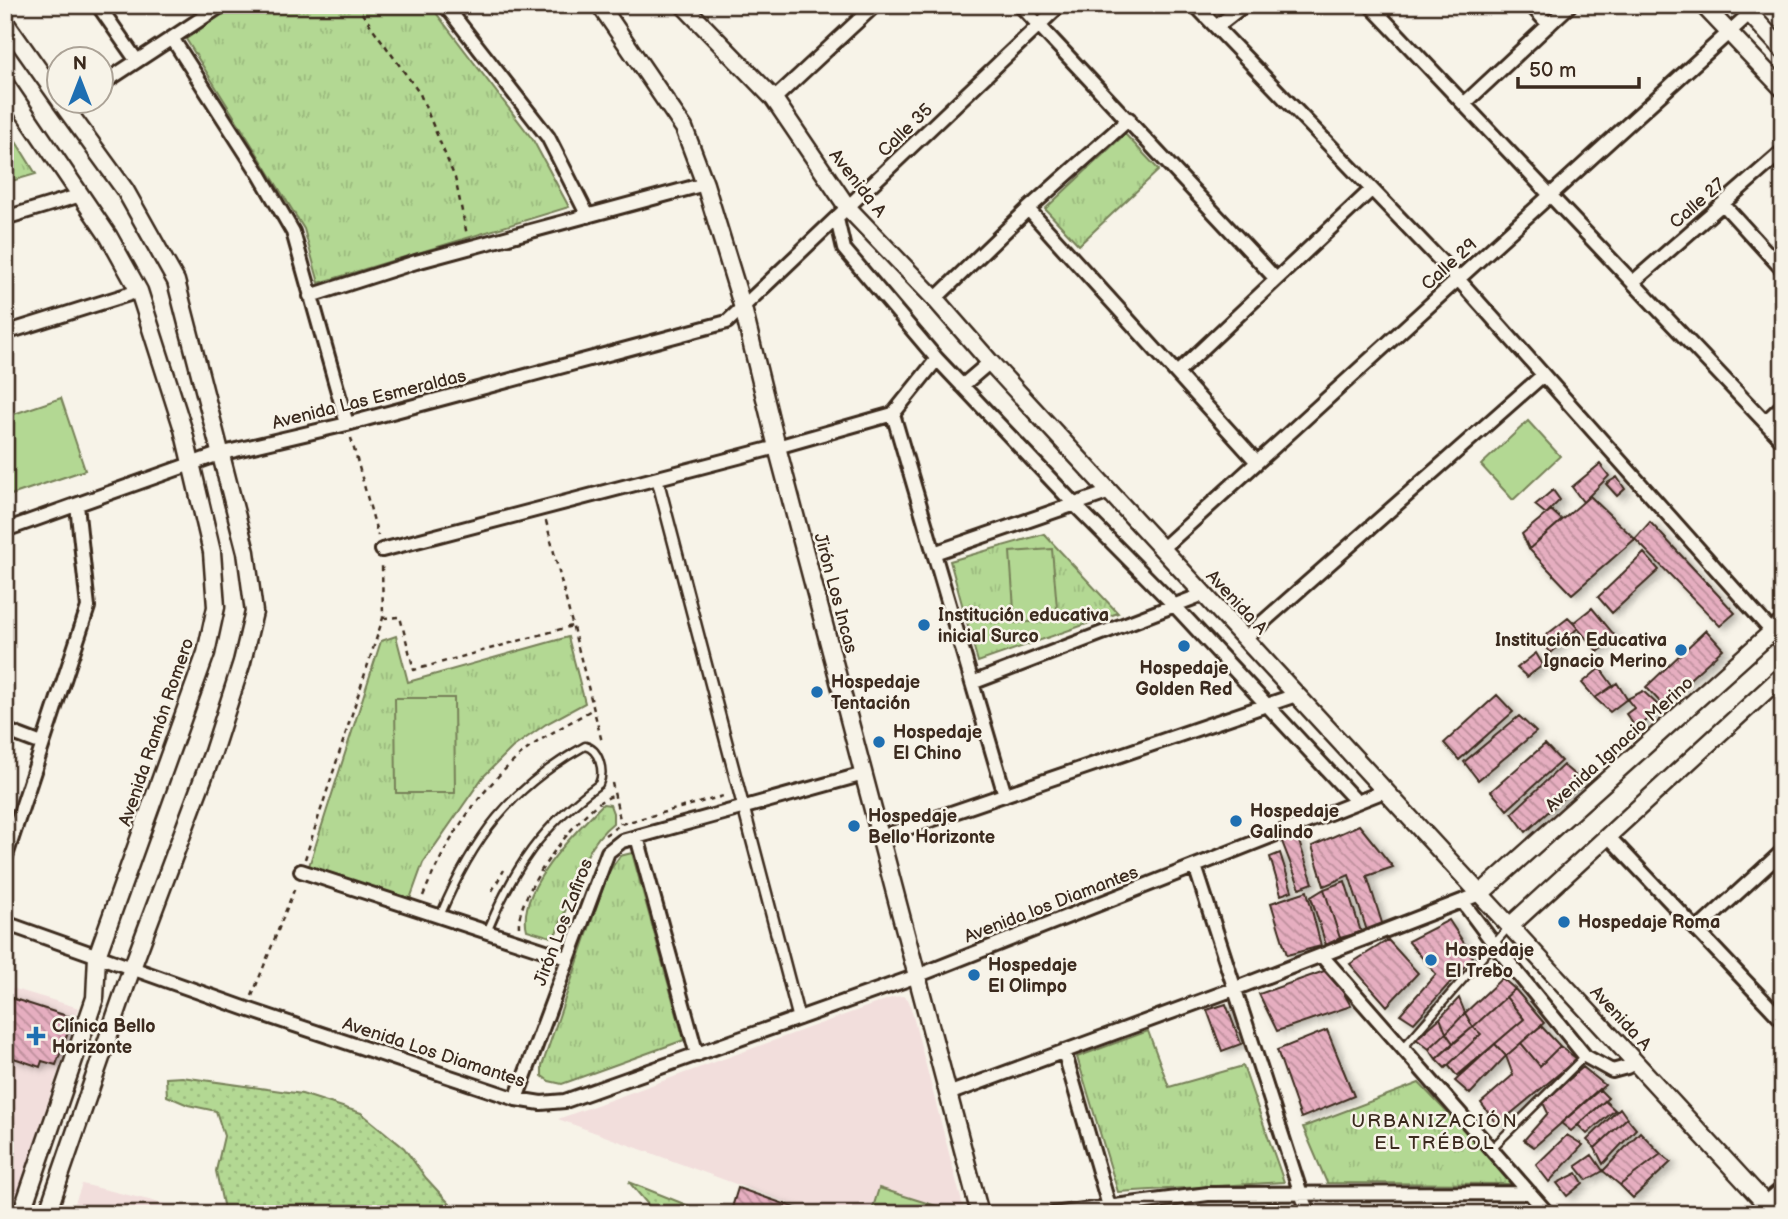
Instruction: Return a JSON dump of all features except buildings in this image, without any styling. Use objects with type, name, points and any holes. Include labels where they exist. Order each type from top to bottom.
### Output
[{"type":"street","points":[[98,5],[137,61]]},
{"type":"street","points":[[116,75],[222,5]]},
{"type":"street","points":[[445,5],[548,137],[588,216]]},
{"type":"street","name":"Jirón Los Incas","points":[[600,5],[684,128],[705,184],[743,308],[777,447],[881,837],[924,973],[948,1094],[981,1214]]},
{"type":"street","name":"Avenida A","points":[[684,5],[774,99],[843,214],[935,299],[990,362],[1770,1208]]},
{"type":"street","points":[[854,5],[864,16]]},
{"type":"street","points":[[774,99],[875,5]]},
{"type":"street","points":[[1020,5],[1040,23],[1276,279]]},
{"type":"street","name":"Calle 35","points":[[743,308],[1060,5]]},
{"type":"street","points":[[1195,5],[1458,279],[1542,376],[1779,633]]},
{"type":"street","points":[[1216,27],[1244,5]]},
{"type":"street","points":[[1370,5],[1783,441]]},
{"type":"street","points":[[1531,5],[1549,25]]},
{"type":"street","points":[[1464,104],[1570,5]]},
{"type":"street","points":[[1703,5],[1783,89]]},
{"type":"street","points":[[1750,8],[1783,50]]},
{"type":"street","name":"Calle 29","points":[[1162,548],[1728,33],[1750,8]]},
{"type":"street","points":[[5,22],[46,77]]},
{"type":"street","points":[[172,38],[260,175],[293,232],[347,424]]},
{"type":"street","name":"Avenida Ramón Romero","points":[[5,84],[109,237],[139,291],[183,429],[212,552],[216,607],[206,653],[97,956],[95,998],[21,1214]]},
{"type":"street","points":[[47,1214],[132,968],[213,752],[242,662],[254,612],[246,552],[176,281],[125,190],[74,116]]},
{"type":"street","points":[[935,299],[1028,209],[1129,119]]},
{"type":"street","name":"Calle 27","points":[[1633,282],[1783,151]]},
{"type":"street","points":[[310,296],[470,248],[705,184]]},
{"type":"street","points":[[1177,373],[1371,190]]},
{"type":"street","points":[[5,218],[81,195]]},
{"type":"street","points":[[1723,204],[1783,270]]},
{"type":"street","points":[[1028,209],[1257,462]]},
{"type":"street","points":[[843,214],[844,249],[937,359],[1175,606],[1357,802]]},
{"type":"street","points":[[5,333],[139,291]]},
{"type":"street","name":"Avenida Las Esmeraldas","points":[[5,530],[219,454],[347,424],[727,322],[743,308]]},
{"type":"street","points":[[382,550],[893,414],[937,359]]},
{"type":"street","points":[[962,386],[990,362]]},
{"type":"street","points":[[1245,638],[1542,376]]},
{"type":"street","points":[[1766,421],[1783,405]]},
{"type":"street","points":[[893,414],[1005,794]]},
{"type":"street","points":[[657,478],[799,1019]]},
{"type":"street","points":[[934,553],[1110,492]]},
{"type":"street","points":[[5,859],[88,607],[77,505]]},
{"type":"street","points":[[972,683],[1204,594]]},
{"type":"street","name":"Avenida Ignacio Merino","points":[[1480,894],[1779,633]]},
{"type":"street","points":[[1510,926],[1783,675]]},
{"type":"street","points":[[881,837],[1296,695]]},
{"type":"street","points":[[5,730],[41,744]]},
{"type":"street","name":"Jirón Los Zafiros","points":[[516,1099],[608,852],[622,841],[864,774]]},
{"type":"street","points":[[1310,1214],[1301,1194],[1234,989],[1189,868],[1385,791]]},
{"type":"street","points":[[1608,836],[1782,1018]]},
{"type":"street","points":[[637,837],[697,1055]]},
{"type":"street","points":[[1697,930],[1783,851]]},
{"type":"street","name":"Avenida los Diamantes","points":[[924,973],[1189,868]]},
{"type":"street","points":[[301,871],[567,958]]},
{"type":"street","points":[[948,1094],[1322,956],[1480,894]]},
{"type":"street","points":[[1462,901],[1585,1056],[1612,1071],[1627,1068],[1636,1062]]},
{"type":"street","name":"Avenida Los Diamantes","points":[[5,923],[247,1009],[516,1099],[541,1104],[565,1101],[924,973]]},
{"type":"street","points":[[1322,956],[1548,1214]]},
{"type":"street","points":[[1064,1051],[1109,1206]]},
{"type":"street","points":[[1770,1208],[1783,1188]]},
{"type":"street","points":[[1053,1214],[1208,1194],[1531,1193]]},
{"type":"lane","points":[[440,916],[455,879],[502,810],[554,763],[585,746],[591,747],[595,750],[602,770],[599,784],[559,816],[536,841],[517,868],[487,932]]},
{"type":"lane","points":[[1401,1049],[1510,926]]},
{"type":"lane","points":[[1491,1149],[1585,1056]]},
{"type":"path","points":[[356,5],[420,94],[455,177],[470,248]]},
{"type":"path","points":[[247,1009],[301,871],[383,618],[382,550],[347,424]]},
{"type":"path","points":[[542,508],[603,746]]},
{"type":"path","points":[[383,618],[400,617],[414,670],[572,626]]},
{"type":"path","points":[[418,908],[439,858],[469,812],[505,769],[535,744],[593,709]]},
{"type":"path","points":[[612,783],[621,824]]},
{"type":"path","points":[[519,930],[518,921],[527,894],[543,867],[573,828],[601,801],[615,795]]},
{"type":"path","points":[[488,900],[505,868]]},
{"type":"shaded area","points":[[5,986],[79,1008],[11,1214],[5,1214]]},
{"type":"shaded area","points":[[903,996],[909,1001],[965,1214],[818,1214],[558,1119],[894,997]]},
{"type":"shaded area","points":[[82,1184],[178,1207],[177,1214],[71,1214]]},
{"type":"green space","points":[[236,5],[430,5],[533,140],[569,207],[319,283],[304,229],[186,39]]},
{"type":"green space","points":[[5,124],[36,174],[5,183]]},
{"type":"green space","points":[[1125,134],[1159,170],[1079,245],[1045,209]]},
{"type":"green space","points":[[61,398],[85,470],[5,497],[5,417]]},
{"type":"green space","points":[[1528,421],[1560,456],[1513,500],[1481,465]]},
{"type":"green space","points":[[1044,534],[1118,613],[978,662],[950,561]]},
{"type":"green space","points":[[1052,549],[1058,620],[1015,623],[1010,552]]},
{"type":"green space","points":[[396,636],[408,682],[568,637],[585,703],[546,724],[512,748],[483,777],[423,863],[410,899],[309,866],[381,641]]},
{"type":"green space","points":[[395,698],[454,698],[455,793],[396,793]]},
{"type":"green space","points":[[603,804],[610,805],[613,823],[592,846],[578,874],[556,933],[551,937],[527,930],[526,914],[530,897],[539,880],[564,845]]},
{"type":"green space","points":[[632,853],[684,1040],[562,1084],[549,1081],[542,1076],[542,1066],[608,873],[620,856]]},
{"type":"green space","points":[[1148,1031],[1169,1087],[1243,1066],[1284,1182],[1118,1192],[1077,1057]]},
{"type":"green space","points":[[182,1077],[302,1094],[361,1113],[404,1148],[426,1178],[459,1214],[225,1214],[216,1171],[224,1136],[216,1111],[188,1105],[167,1096],[166,1078]]},
{"type":"green space","points":[[1419,1083],[1515,1184],[1327,1183],[1303,1127]]},
{"type":"green space","points":[[629,1182],[709,1214],[656,1214]]},
{"type":"green space","points":[[879,1188],[936,1206],[933,1214],[871,1214]]},
{"type":"place","name":"Institución educativa inicial Surco","points":[[924,625]]},
{"type":"place","name":"Hospedaje Golden Red","points":[[1184,646]]},
{"type":"place","name":"Institución Educativa Ignacio Merino","points":[[1681,650]]},
{"type":"place","name":"Hospedaje Tentación","points":[[817,692]]},
{"type":"place","name":"Hospedaje El Chino","points":[[879,742]]},
{"type":"place","name":"Hospedaje Galindo","points":[[1236,821]]},
{"type":"place","name":"Hospedaje Bello Horizonte","points":[[854,826]]},
{"type":"place","name":"Hospedaje Roma","points":[[1564,922]]},
{"type":"place","name":"Hospedaje El Trebo","points":[[1431,960]]},
{"type":"place","name":"Hospedaje El Olimpo","points":[[974,975]]},
{"type":"place","name":"Clínica Bello Horizonte","points":[[36,1036]]},
{"type":"district","name":"URBANIZACIÓN EL TRÉBOL","points":[[1435,1131]]}]
